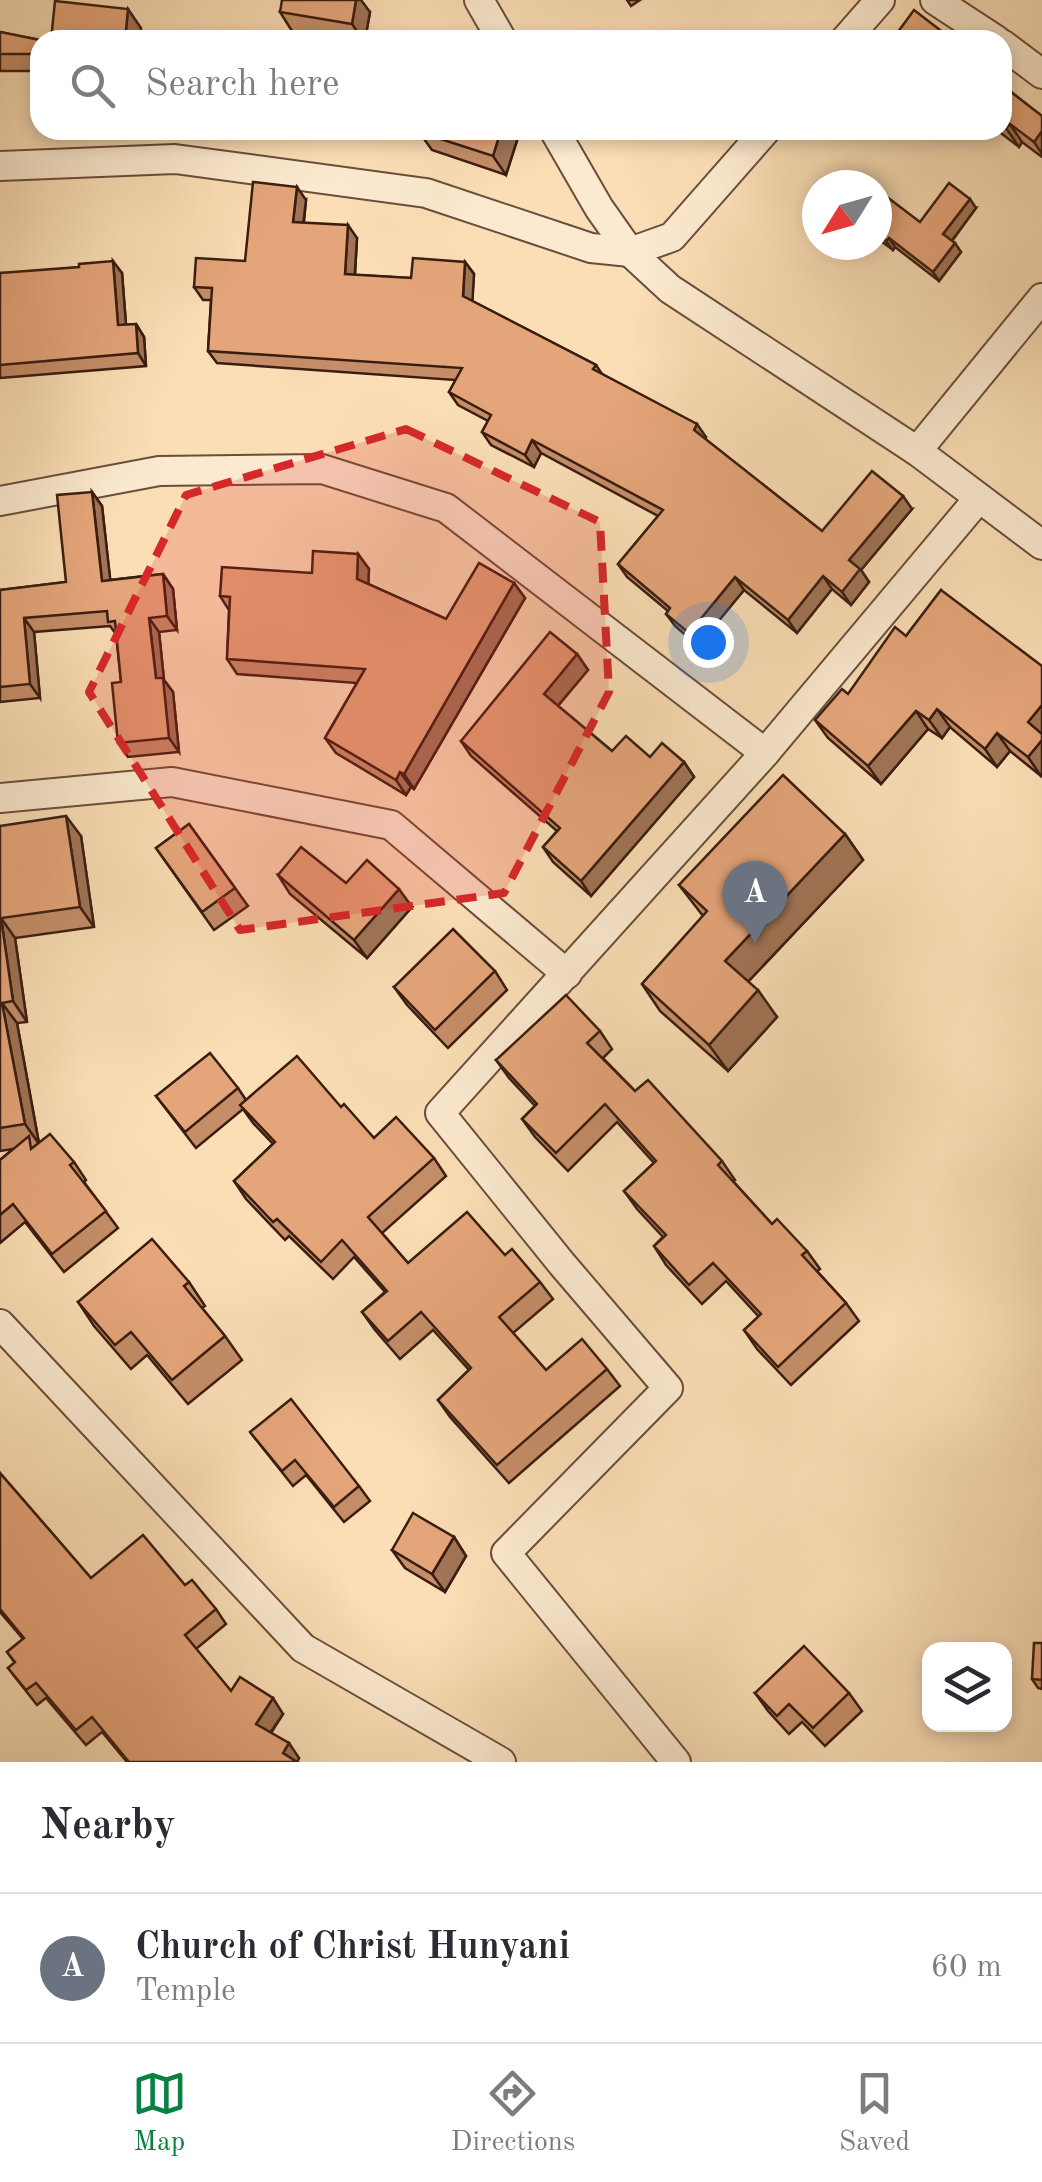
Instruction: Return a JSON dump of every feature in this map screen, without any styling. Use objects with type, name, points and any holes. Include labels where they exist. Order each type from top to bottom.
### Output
[{"type":"street","points":[[479,0],[496,30]]},
{"type":"street","points":[[854,30],[880,0]]},
{"type":"street","points":[[936,0],[981,30]]},
{"type":"street","points":[[1012,52],[1042,74]]},
{"type":"street","points":[[560,140],[630,252],[670,289],[917,450],[1042,545]]},
{"type":"street","points":[[0,166],[174,159],[426,193],[591,248],[630,252],[672,236],[757,140]]},
{"type":"street","points":[[917,450],[1042,298]]},
{"type":"street","points":[[0,502],[159,471],[322,470],[446,508],[765,753]]},
{"type":"street","points":[[676,1762],[506,1553],[668,1388],[440,1113],[765,753],[979,498]]},
{"type":"street","points":[[0,798],[172,782],[390,825],[568,974]]},
{"type":"street","points":[[0,1324],[303,1648],[500,1762]]},
{"type":"highlighted area","points":[[406,429],[600,522],[609,692],[504,893],[240,930],[89,692],[186,495]]},
{"type":"building","points":[[282,0],[356,0],[352,24],[280,12]]},
{"type":"building","points":[[55,1],[128,9],[126,30],[52,30]]},
{"type":"building","points":[[914,10],[940,30],[899,30]]},
{"type":"building","points":[[0,32],[30,38],[30,54],[0,54]]},
{"type":"building","points":[[1012,93],[1042,116],[1042,131],[1034,142],[1012,126]]},
{"type":"building","points":[[444,140],[498,140],[493,156]]},
{"type":"building","points":[[253,182],[297,187],[293,222],[348,225],[345,274],[411,278],[413,258],[465,262],[463,296],[596,365],[593,369],[697,424],[694,430],[822,531],[872,471],[903,496],[849,560],[860,569],[842,592],[823,576],[788,620],[735,577],[689,633],[666,614],[670,608],[618,564],[663,510],[532,440],[525,455],[482,432],[491,415],[449,392],[462,368],[208,351],[212,288],[194,287],[196,258],[245,261]]},
{"type":"building","points":[[949,183],[970,199],[943,234],[955,243],[933,272],[892,240],[892,201],[920,222]]},
{"type":"building","points":[[113,261],[118,325],[136,324],[138,353],[0,365],[0,273]]},
{"type":"building","points":[[92,492],[102,581],[163,574],[167,616],[149,618],[156,678],[163,678],[169,738],[118,743],[112,683],[121,682],[115,621],[108,622],[107,611],[24,618],[30,684],[0,687],[0,590],[66,582],[57,495]]},
{"type":"building","points":[[313,551],[358,554],[357,579],[446,619],[479,563],[514,583],[404,774],[400,772],[396,780],[325,738],[365,669],[227,659],[230,597],[220,596],[222,567],[312,573]]},
{"type":"building","points":[[941,590],[1042,666],[1042,705],[1028,722],[1042,734],[1042,740],[1028,757],[997,733],[985,749],[937,709],[929,720],[916,711],[868,766],[815,720],[842,689],[848,694],[895,627],[906,636]]},
{"type":"building","points":[[550,632],[577,654],[544,694],[612,751],[626,736],[650,757],[662,743],[684,762],[581,881],[543,847],[560,828],[461,741]]},
{"type":"building","points":[[783,775],[845,834],[725,961],[758,990],[709,1045],[642,984],[707,911],[679,885]]},
{"type":"building","points":[[66,816],[80,907],[1,918],[13,1001],[2,1003],[25,1124],[0,1128],[0,826]]},
{"type":"building","points":[[189,824],[235,888],[202,912],[156,848]]},
{"type":"building","points":[[301,847],[346,883],[367,860],[399,889],[354,940],[278,875]]},
{"type":"building","points":[[453,929],[495,971],[435,1030],[394,987]]},
{"type":"building","points":[[566,995],[600,1031],[587,1043],[635,1091],[648,1080],[722,1161],[718,1165],[772,1224],[777,1219],[807,1251],[802,1255],[846,1303],[778,1367],[744,1330],[761,1314],[713,1263],[689,1285],[654,1246],[666,1235],[624,1191],[656,1161],[605,1104],[556,1153],[522,1119],[537,1104],[496,1060]]},
{"type":"building","points":[[210,1053],[238,1088],[185,1132],[156,1096]]},
{"type":"building","points":[[297,1056],[374,1138],[396,1117],[434,1158],[368,1217],[408,1263],[467,1212],[505,1255],[512,1249],[540,1282],[499,1317],[546,1370],[582,1339],[607,1369],[497,1465],[438,1400],[471,1368],[421,1312],[388,1341],[362,1312],[387,1291],[342,1240],[321,1262],[277,1219],[273,1222],[234,1181],[275,1142],[240,1105]]},
{"type":"building","points":[[50,1134],[106,1211],[52,1254],[13,1204],[0,1215],[0,1160],[29,1136],[31,1149]]},
{"type":"building","points":[[152,1239],[189,1282],[184,1286],[225,1336],[172,1380],[131,1332],[115,1345],[78,1302]]},
{"type":"building","points":[[291,1399],[359,1486],[334,1507],[295,1460],[282,1471],[250,1432]]},
{"type":"building","points":[[0,1473],[91,1578],[143,1535],[185,1585],[192,1580],[216,1609],[185,1635],[231,1691],[240,1677],[273,1698],[256,1724],[289,1743],[283,1753],[297,1762],[129,1762],[92,1717],[76,1730],[36,1683],[26,1690],[8,1668],[15,1662],[7,1652],[24,1638],[0,1609]]},
{"type":"building","points":[[413,1513],[454,1537],[432,1574],[392,1550]]},
{"type":"building","points":[[1034,1643],[1042,1643],[1042,1680],[1032,1679]]},
{"type":"building","points":[[804,1646],[849,1693],[813,1728],[789,1704],[777,1716],[755,1693]]},
{"type":"place","name":"Church of Christ Hunyani","points":[[755,943]]}]
